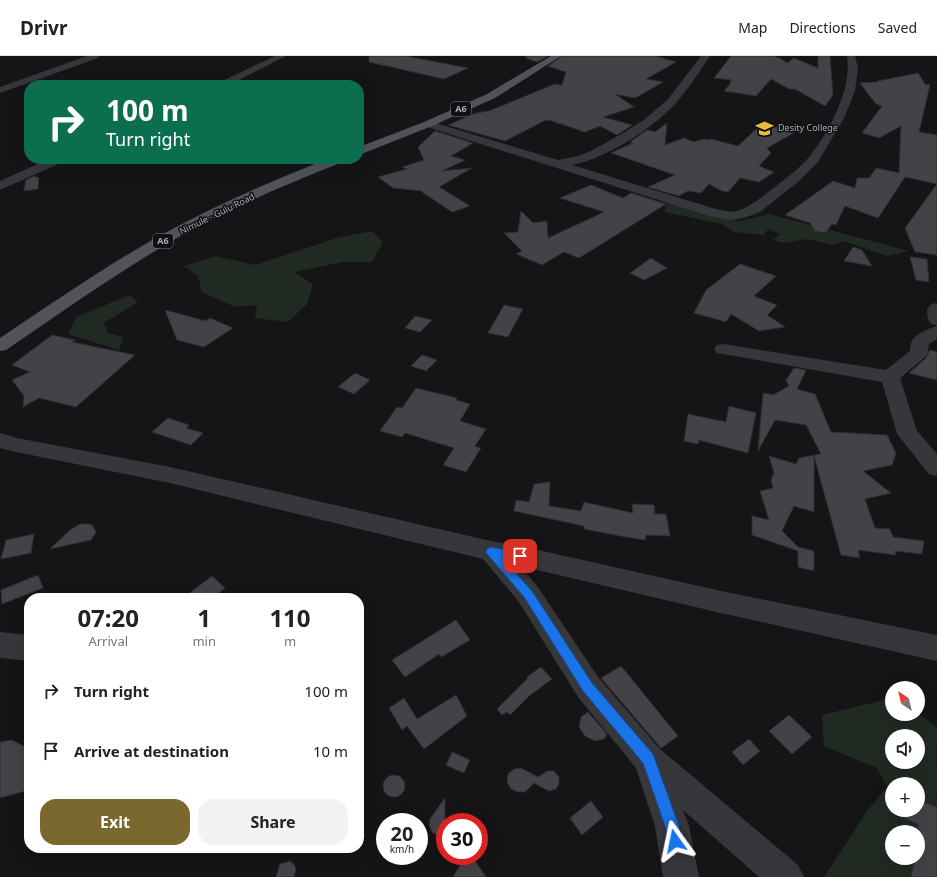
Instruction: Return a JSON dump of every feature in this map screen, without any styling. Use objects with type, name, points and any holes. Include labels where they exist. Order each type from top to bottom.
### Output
[{"type":"main road","name":"A6","points":[[364,149],[428,124],[491,96],[557,56]]},
{"type":"main road","name":"Nimule - Gulu Road","points":[[0,346],[95,282],[160,242],[321,164]]},
{"type":"street","points":[[28,80],[95,56]]},
{"type":"street","points":[[232,80],[282,56]]},
{"type":"street","points":[[557,165],[584,158],[637,129],[666,107],[692,76],[706,56]]},
{"type":"street","points":[[428,124],[714,213],[731,216],[746,213],[755,209],[794,178],[814,159],[839,118],[850,91],[853,67],[851,56]]},
{"type":"street","points":[[0,90],[24,81]]},
{"type":"street","points":[[580,172],[584,158]]},
{"type":"street","points":[[0,186],[48,164]]},
{"type":"street","points":[[937,308],[935,310],[937,320]]},
{"type":"street","points":[[723,349],[890,377],[919,353],[920,342],[937,331]]},
{"type":"street","points":[[890,377],[907,434],[937,468]]},
{"type":"street","points":[[5,448],[170,475],[401,529],[491,552],[534,558],[721,602],[937,648]]},
{"type":"street","points":[[491,552],[528,594],[588,687],[649,759],[786,877]]},
{"type":"street","points":[[0,645],[24,647]]},
{"type":"street","points":[[649,759],[672,826],[681,877]]},
{"type":"shaded area","points":[[668,202],[703,213],[739,221],[769,214],[909,251],[887,256],[843,241],[834,245],[807,239],[784,243],[773,240],[780,234],[768,229],[764,235],[734,232],[722,224],[664,212]]},
{"type":"shaded area","points":[[372,231],[383,242],[372,262],[343,262],[294,272],[313,284],[307,304],[288,322],[255,318],[257,305],[235,307],[202,292],[198,276],[184,266],[216,256],[255,265],[340,237]]},
{"type":"shaded area","points":[[130,295],[138,302],[104,323],[108,333],[123,337],[119,350],[68,334],[76,317]]},
{"type":"shaded area","points":[[885,700],[885,721],[925,721],[925,719],[937,728],[937,877],[824,877],[867,811],[885,789],[885,817],[925,817],[925,777],[885,777],[885,783],[877,768],[824,746],[822,715]]},
{"type":"building","points":[[369,56],[405,56],[468,68],[444,79],[369,62]]},
{"type":"building","points":[[526,56],[548,56],[537,62],[526,58]]},
{"type":"building","points":[[562,56],[656,56],[676,62],[646,79],[663,82],[635,98],[615,94],[634,107],[603,117],[632,125],[617,135],[600,126],[585,132],[546,120],[505,141],[448,125],[476,113],[489,111],[555,84],[562,85],[566,72],[548,66]]},
{"type":"building","points":[[731,56],[773,56],[780,58],[787,63],[794,58],[818,68],[818,56],[830,56],[833,95],[825,106],[795,89],[789,89],[771,79],[756,96],[724,91],[732,80],[714,78]]},
{"type":"building","points":[[918,73],[925,84],[930,85],[919,132],[937,135],[937,184],[905,177],[878,218],[845,206],[836,225],[832,224],[825,233],[815,231],[810,223],[785,215],[833,181],[855,188],[857,178],[869,178],[876,168],[899,173],[901,126],[879,138],[862,133],[882,106],[876,104],[860,83],[877,82]]},
{"type":"building","points":[[667,123],[665,145],[684,138],[694,142],[704,139],[711,139],[738,146],[763,123],[799,130],[767,148],[771,153],[759,166],[774,172],[759,182],[740,178],[728,192],[722,191],[709,184],[701,193],[688,191],[679,196],[648,187],[675,175],[611,153],[633,143],[630,142],[647,130],[655,132]]},
{"type":"building","points":[[435,131],[473,143],[451,156],[465,160],[442,171],[472,168],[439,187],[470,206],[452,212],[422,192],[423,191],[393,188],[378,177],[407,169],[402,167],[424,160],[418,147]]},
{"type":"building","points":[[34,176],[39,178],[38,189],[24,191],[26,180]]},
{"type":"building","points":[[937,184],[937,255],[915,252],[905,228]]},
{"type":"building","points":[[591,185],[623,198],[631,193],[666,204],[579,258],[564,252],[542,265],[516,254],[522,251],[504,233],[518,232],[521,211],[533,223],[547,221],[548,238],[604,212],[560,198]]},
{"type":"building","points":[[853,247],[862,250],[872,266],[844,261]]},
{"type":"building","points":[[910,257],[927,259],[929,282],[916,280]]},
{"type":"building","points":[[651,258],[667,268],[644,280],[630,273]]},
{"type":"building","points":[[740,264],[776,276],[754,296],[777,305],[767,315],[785,327],[759,331],[731,314],[726,322],[694,313],[706,290]]},
{"type":"building","points":[[504,305],[523,309],[508,337],[488,333]]},
{"type":"building","points":[[165,310],[206,321],[210,318],[233,328],[204,347],[177,340]]},
{"type":"building","points":[[415,316],[432,320],[420,332],[405,328]]},
{"type":"building","points":[[52,335],[75,340],[72,342],[135,355],[76,407],[39,398],[23,407],[24,396],[12,380],[30,372],[12,365]]},
{"type":"building","points":[[930,350],[937,352],[937,380],[909,373],[926,358]]},
{"type":"building","points":[[422,355],[437,360],[426,371],[411,366]]},
{"type":"building","points":[[794,368],[806,370],[797,389],[815,394],[831,432],[887,435],[896,453],[892,465],[863,471],[891,493],[865,499],[875,528],[890,529],[893,537],[924,541],[922,554],[895,551],[896,555],[858,550],[860,558],[841,555],[814,456],[814,512],[794,506],[782,531],[798,547],[814,551],[814,571],[798,567],[798,551],[752,535],[752,516],[769,520],[760,491],[773,488],[771,479],[774,473],[769,456],[796,464],[799,458],[821,454],[806,425],[775,420],[758,451],[763,393],[773,395],[789,386],[786,380]]},
{"type":"building","points":[[355,373],[370,380],[354,394],[338,387]]},
{"type":"building","points":[[416,388],[457,398],[456,400],[470,404],[460,421],[486,429],[475,446],[481,448],[466,472],[443,465],[454,448],[405,433],[402,437],[380,431],[397,407],[402,408]]},
{"type":"building","points":[[729,406],[756,413],[748,453],[699,440],[698,444],[684,441],[688,414],[726,422]]},
{"type":"building","points":[[168,418],[189,425],[186,428],[203,433],[191,445],[152,432]]},
{"type":"building","points":[[550,482],[549,506],[581,511],[584,502],[633,513],[632,504],[654,505],[655,514],[666,514],[670,536],[646,535],[645,540],[626,537],[584,529],[584,526],[514,511],[516,500],[529,502],[534,484]]},
{"type":"building","points":[[80,524],[90,524],[93,526],[96,532],[91,540],[50,549],[70,530]]},
{"type":"building","points":[[34,534],[31,553],[1,559],[6,540]]},
{"type":"building","points":[[38,575],[43,588],[30,593],[24,593],[24,595],[2,604],[1,590]]},
{"type":"building","points":[[212,576],[225,588],[218,593],[190,593]]},
{"type":"building","points":[[456,620],[470,640],[441,657],[439,654],[405,677],[392,660]]},
{"type":"building","points":[[621,666],[678,736],[661,748],[601,678]]},
{"type":"building","points":[[541,667],[552,679],[529,696],[510,715],[507,712],[502,715],[497,709],[528,678],[527,677]]},
{"type":"building","points":[[456,695],[467,716],[424,749],[407,726],[402,730],[389,708],[404,698],[417,719]]},
{"type":"building","points":[[588,712],[607,734],[604,739],[595,741],[585,736],[579,727],[581,717]]},
{"type":"building","points":[[789,715],[812,737],[792,754],[769,731]]},
{"type":"building","points":[[749,739],[760,751],[743,765],[732,752]]},
{"type":"building","points":[[12,740],[24,746],[24,791],[0,798],[0,742]]},
{"type":"building","points":[[452,752],[470,760],[464,773],[446,765]]},
{"type":"building","points":[[521,768],[538,777],[547,771],[554,771],[559,777],[559,784],[556,789],[549,791],[534,783],[525,792],[518,792],[511,789],[507,782],[508,774],[514,769]]},
{"type":"building","points":[[390,775],[398,775],[405,782],[405,790],[398,797],[390,797],[383,790],[383,782]]},
{"type":"building","points":[[445,798],[445,813],[436,813],[436,834],[432,832],[429,825],[430,819]]},
{"type":"building","points":[[591,801],[603,817],[582,835],[570,818]]},
{"type":"building","points":[[925,803],[937,807],[937,877],[911,877],[914,865],[925,865],[925,825],[918,824],[902,817],[925,817]]},
{"type":"building","points":[[290,861],[294,864],[296,869],[294,877],[276,877],[280,864]]},
{"type":"building","points":[[460,865],[478,865],[486,877],[453,877]]},
{"type":"place","name":"Desity College","points":[[765,128]]},
{"type":"route","points":[[520,556],[491,552],[513,575],[528,594],[571,663],[588,687],[649,759],[672,826],[675,841]]}]
